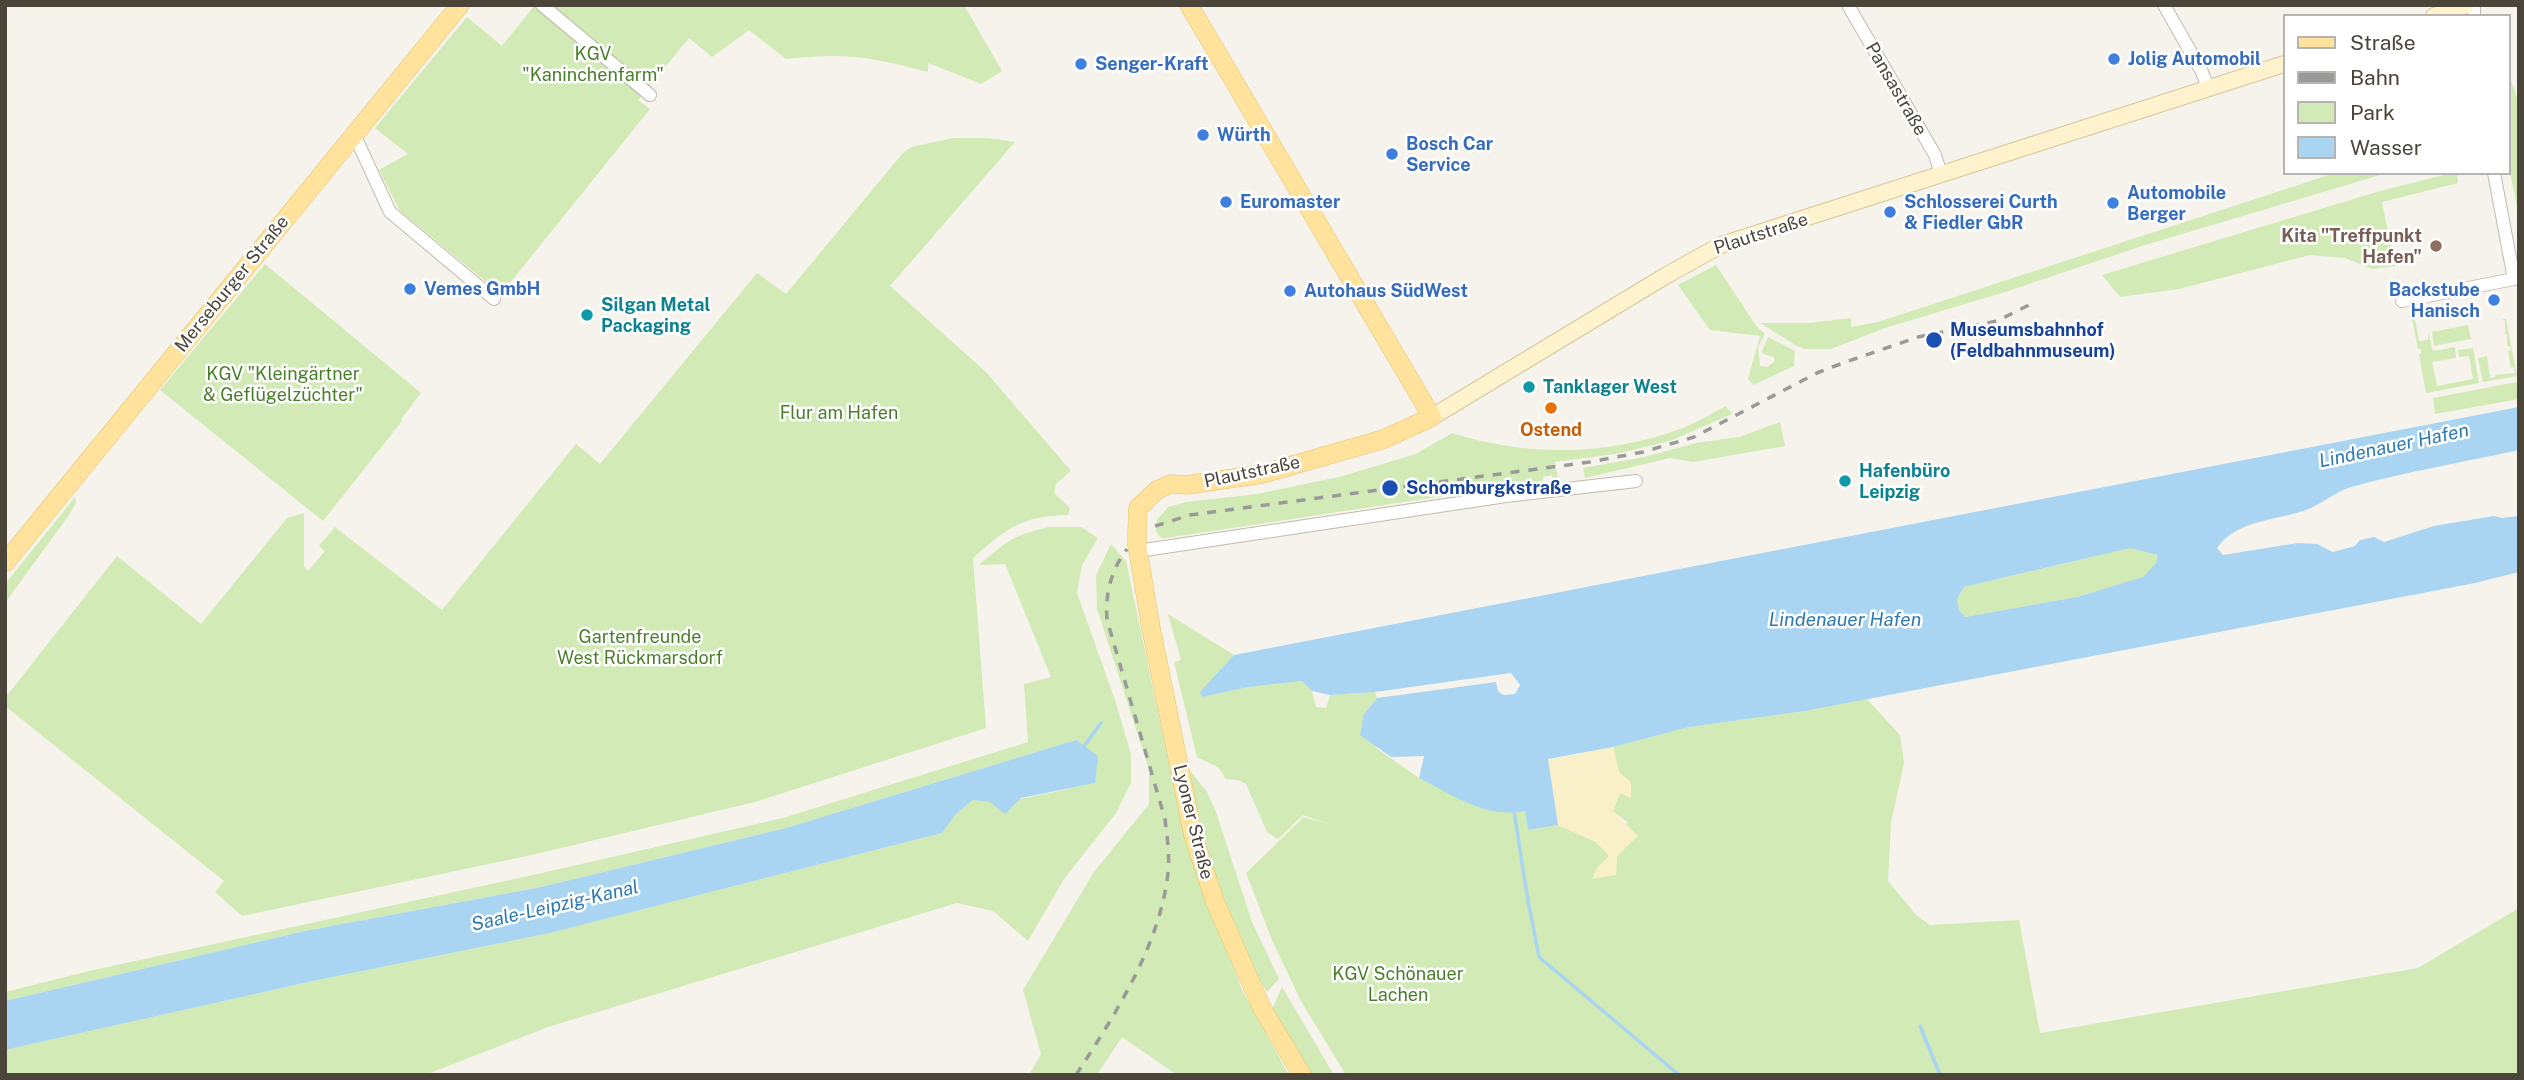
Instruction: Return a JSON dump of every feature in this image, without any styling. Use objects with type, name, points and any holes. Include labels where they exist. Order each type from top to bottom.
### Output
[{"type":"main road","name":"Merseburger Straße","points":[[5,564],[460,5]]},
{"type":"main road","points":[[1189,5],[1432,417]]},
{"type":"main road","points":[[2443,12],[2466,5]]},
{"type":"main road","name":"Plautstraße","points":[[1137,539],[1138,508],[1146,498],[1171,484],[1187,485],[1262,474],[1393,436],[1432,417],[1721,245],[2282,65]]},
{"type":"main road","name":"Lyoner Straße","points":[[1137,539],[1193,835],[1215,902],[1262,1008],[1302,1075]]},
{"type":"street","points":[[542,5],[650,95]]},
{"type":"street","name":"Pansastraße","points":[[1848,5],[1935,155],[1941,174]]},
{"type":"street","points":[[2164,5],[2202,72],[2208,88]]},
{"type":"street","points":[[354,134],[390,212],[495,299]]},
{"type":"street","points":[[2402,301],[2517,278],[2494,175]]},
{"type":"street","points":[[1137,539],[1636,481]]},
{"type":"green space","name":"KGV \"Kaninchenfarm\"","points":[[535,5],[964,5],[1002,71],[981,84],[928,63],[928,72],[858,57],[786,59],[749,30],[712,57],[689,38],[638,100],[650,109],[501,294],[400,211],[379,170],[408,154],[375,128],[467,17],[502,46]]},
{"type":"green space","points":[[2510,78],[2519,103],[2519,216],[2510,173]]},
{"type":"green space","name":"Gartenfreunde West Rückmarsdorf","points":[[954,138],[987,138],[1015,142],[890,286],[986,372],[1071,471],[1056,484],[1054,493],[1070,508],[1068,515],[1026,521],[1006,531],[973,558],[986,728],[755,802],[536,854],[242,916],[215,892],[224,881],[5,706],[5,698],[117,556],[201,624],[287,518],[304,513],[304,567],[308,571],[325,551],[319,546],[335,527],[442,610],[576,444],[600,464],[757,273],[786,294],[902,154],[911,147]]},
{"type":"green space","points":[[2329,175],[2380,175],[2142,246],[2005,292],[1885,328],[1831,349],[1805,349],[1760,323],[1810,323],[1851,318],[1851,327],[1878,322]]},
{"type":"green space","points":[[2444,175],[2457,175],[2458,183],[2382,202],[2395,266],[2372,269],[2345,258],[2310,255],[2179,289],[2120,297],[2102,275],[2380,191]]},
{"type":"green space","name":"KGV \"Kleingärtner & Geflügelzüchter\"","points":[[265,264],[421,393],[323,521],[160,390]]},
{"type":"green space","points":[[1716,265],[1757,327],[1765,334],[1758,347],[1760,366],[1767,367],[1774,362],[1774,357],[1763,354],[1762,351],[1768,337],[1795,351],[1794,366],[1753,385],[1748,379],[1760,336],[1710,330],[1678,285]]},
{"type":"green space","points":[[2410,309],[2413,309],[2419,341],[2428,340],[2428,332],[2433,351],[2455,347],[2456,358],[2432,362],[2437,386],[2473,379],[2469,356],[2459,357],[2458,350],[2473,348],[2479,383],[2426,393],[2419,354],[2421,349],[2418,349]]},
{"type":"green space","points":[[2502,319],[2506,319],[2517,376],[2483,382],[2478,358],[2487,356],[2490,378],[2515,373],[2514,367],[2511,368],[2508,351],[2511,350],[2510,346],[2507,346],[2505,321]]},
{"type":"green space","points":[[2468,325],[2471,339],[2434,346],[2432,332]]},
{"type":"green space","points":[[2517,382],[2519,399],[2435,414],[2433,398]]},
{"type":"green space","points":[[1726,406],[1732,414],[1670,441],[1615,454],[1555,462],[1558,478],[1553,479],[1552,475],[1543,477],[1543,481],[1166,538],[1161,538],[1156,531],[1157,520],[1168,507],[1186,502],[1257,494],[1339,477],[1416,454],[1452,433],[1481,441],[1539,449],[1597,448],[1626,444],[1683,428]]},
{"type":"green space","points":[[1780,422],[1785,446],[1693,462],[1670,458],[1585,478],[1583,468],[1644,457],[1696,443],[1739,437]]},
{"type":"green space","points":[[75,497],[76,503],[69,515],[5,603],[5,584]]},
{"type":"green space","points":[[1049,527],[1081,527],[1098,538],[1082,565],[1077,593],[1131,754],[1131,783],[1116,813],[1064,879],[1028,941],[993,911],[957,903],[548,1027],[425,1075],[5,1075],[5,1050],[313,981],[550,933],[942,833],[956,814],[973,800],[1019,799],[1094,783],[1076,740],[786,828],[541,887],[305,931],[5,1001],[5,992],[89,971],[783,818],[1028,742],[1024,684],[1051,677],[1005,564],[979,565],[1011,540]]},
{"type":"green space","points":[[2084,542],[2185,547],[2144,577],[2077,597],[1965,617],[1959,610],[1957,599],[1964,587],[2097,556]]},
{"type":"green space","points":[[1111,544],[1126,561],[1182,826],[1242,990],[1289,1075],[1177,1075],[1122,1037],[1097,1075],[1029,1075],[1041,1054],[1023,990],[1094,872],[1149,804],[1149,769],[1097,609],[1096,575]]},
{"type":"green space","name":"KGV Schönauer Lachen","points":[[1168,614],[1234,655],[1201,692],[1202,697],[1249,687],[1303,681],[1312,691],[1316,707],[1326,708],[1330,695],[1375,692],[1377,698],[1364,714],[1376,748],[1419,778],[1514,813],[1525,811],[1528,830],[1558,825],[1596,842],[1610,856],[1597,868],[1617,856],[1627,822],[1613,811],[1620,793],[1631,797],[1630,782],[1619,772],[1613,747],[1689,727],[1805,711],[1867,699],[1900,735],[1904,763],[1891,823],[1888,881],[1916,915],[1930,925],[2019,920],[2040,1033],[2418,968],[2519,908],[2519,1075],[1346,1075],[1301,1001],[1272,940],[1246,873],[1304,817],[1331,825],[1303,815],[1278,839],[1267,832],[1246,784],[1226,779],[1219,768],[1197,757],[1174,662],[1181,660]]},
{"type":"green space","points":[[1188,768],[1207,792],[1216,812],[1252,922],[1279,979],[1267,992],[1239,939],[1218,884]]},
{"type":"green space","points":[[1282,987],[1334,1075],[1311,1075],[1272,1009]]},
{"type":"sand","points":[[1613,747],[1619,772],[1631,782],[1631,798],[1620,793],[1613,811],[1638,836],[1617,856],[1616,875],[1592,879],[1597,868],[1609,856],[1596,842],[1558,825],[1548,760]]},
{"type":"water","name":"Lindenauer Hafen","points":[[2519,407],[2519,450],[2351,487],[2309,509],[2245,527],[2225,539],[2217,548],[2223,555],[2298,543],[2317,544],[2333,552],[2374,537],[2384,542],[2434,526],[2494,516],[2519,516],[2519,572],[2475,583],[1805,711],[1689,727],[1613,747],[1548,759],[1558,825],[1528,830],[1525,811],[1497,812],[1470,804],[1419,778],[1424,756],[1391,757],[1360,735],[1364,714],[1377,698],[1496,682],[1498,691],[1503,695],[1515,694],[1520,685],[1511,673],[1375,692],[1330,695],[1312,691],[1302,681],[1249,687],[1202,697],[1200,692],[1234,655]],"holes":[[[2130,548],[2158,555],[2156,563],[2143,577],[2077,597],[1965,617],[1959,610],[1957,599],[1964,587]]]},
{"type":"water","name":"Saale-Leipzig-Kanal","points":[[1076,740],[1098,756],[1095,783],[1021,798],[1005,814],[990,802],[973,800],[956,814],[942,833],[550,933],[313,981],[5,1050],[5,1001],[305,931],[541,887],[786,828]]},
{"type":"waterway","points":[[1082,749],[1101,723]]},
{"type":"waterway","points":[[1514,811],[1539,957],[1679,1075]]},
{"type":"waterway","points":[[1920,1026],[1940,1075]]},
{"type":"railway","points":[[1155,526],[1190,515],[1590,462],[1643,452],[1694,437],[1817,373],[1843,363],[1918,337],[1997,321],[2033,303]]},
{"type":"railway","points":[[1076,1075],[1120,1004],[1146,953],[1156,926],[1168,873],[1165,819],[1107,620],[1110,583],[1127,549]]},
{"type":"place","name":"Jolig Automobil","points":[[2114,59]]},
{"type":"place","name":"Senger-Kraft","points":[[1081,64]]},
{"type":"place","name":"Würth","points":[[1203,135]]},
{"type":"place","name":"Bosch Car Service","points":[[1392,154]]},
{"type":"place","name":"Euromaster","points":[[1226,202]]},
{"type":"place","name":"Automobile Berger","points":[[2113,203]]},
{"type":"place","name":"Schlosserei Curth & Fiedler GbR","points":[[1890,212]]},
{"type":"place","name":"Kita \"Treffpunkt Hafen\"","points":[[2436,246]]},
{"type":"place","name":"Vemes GmbH","points":[[410,289]]},
{"type":"place","name":"Autohaus SüdWest","points":[[1290,291]]},
{"type":"place","name":"Backstube Hanisch","points":[[2494,300]]},
{"type":"place","name":"Silgan Metal Packaging","points":[[587,315]]},
{"type":"place","name":"Museumsbahnhof (Feldbahnmuseum)","points":[[1934,340]]},
{"type":"place","name":"Tanklager West","points":[[1529,387]]},
{"type":"place","name":"Ostend","points":[[1551,408]]},
{"type":"place","name":"Hafenbüro Leipzig","points":[[1845,481]]},
{"type":"place","name":"Schomburgkstraße","points":[[1390,488]]},
{"type":"park label","name":"Flur am Hafen","points":[[839,413]]}]
